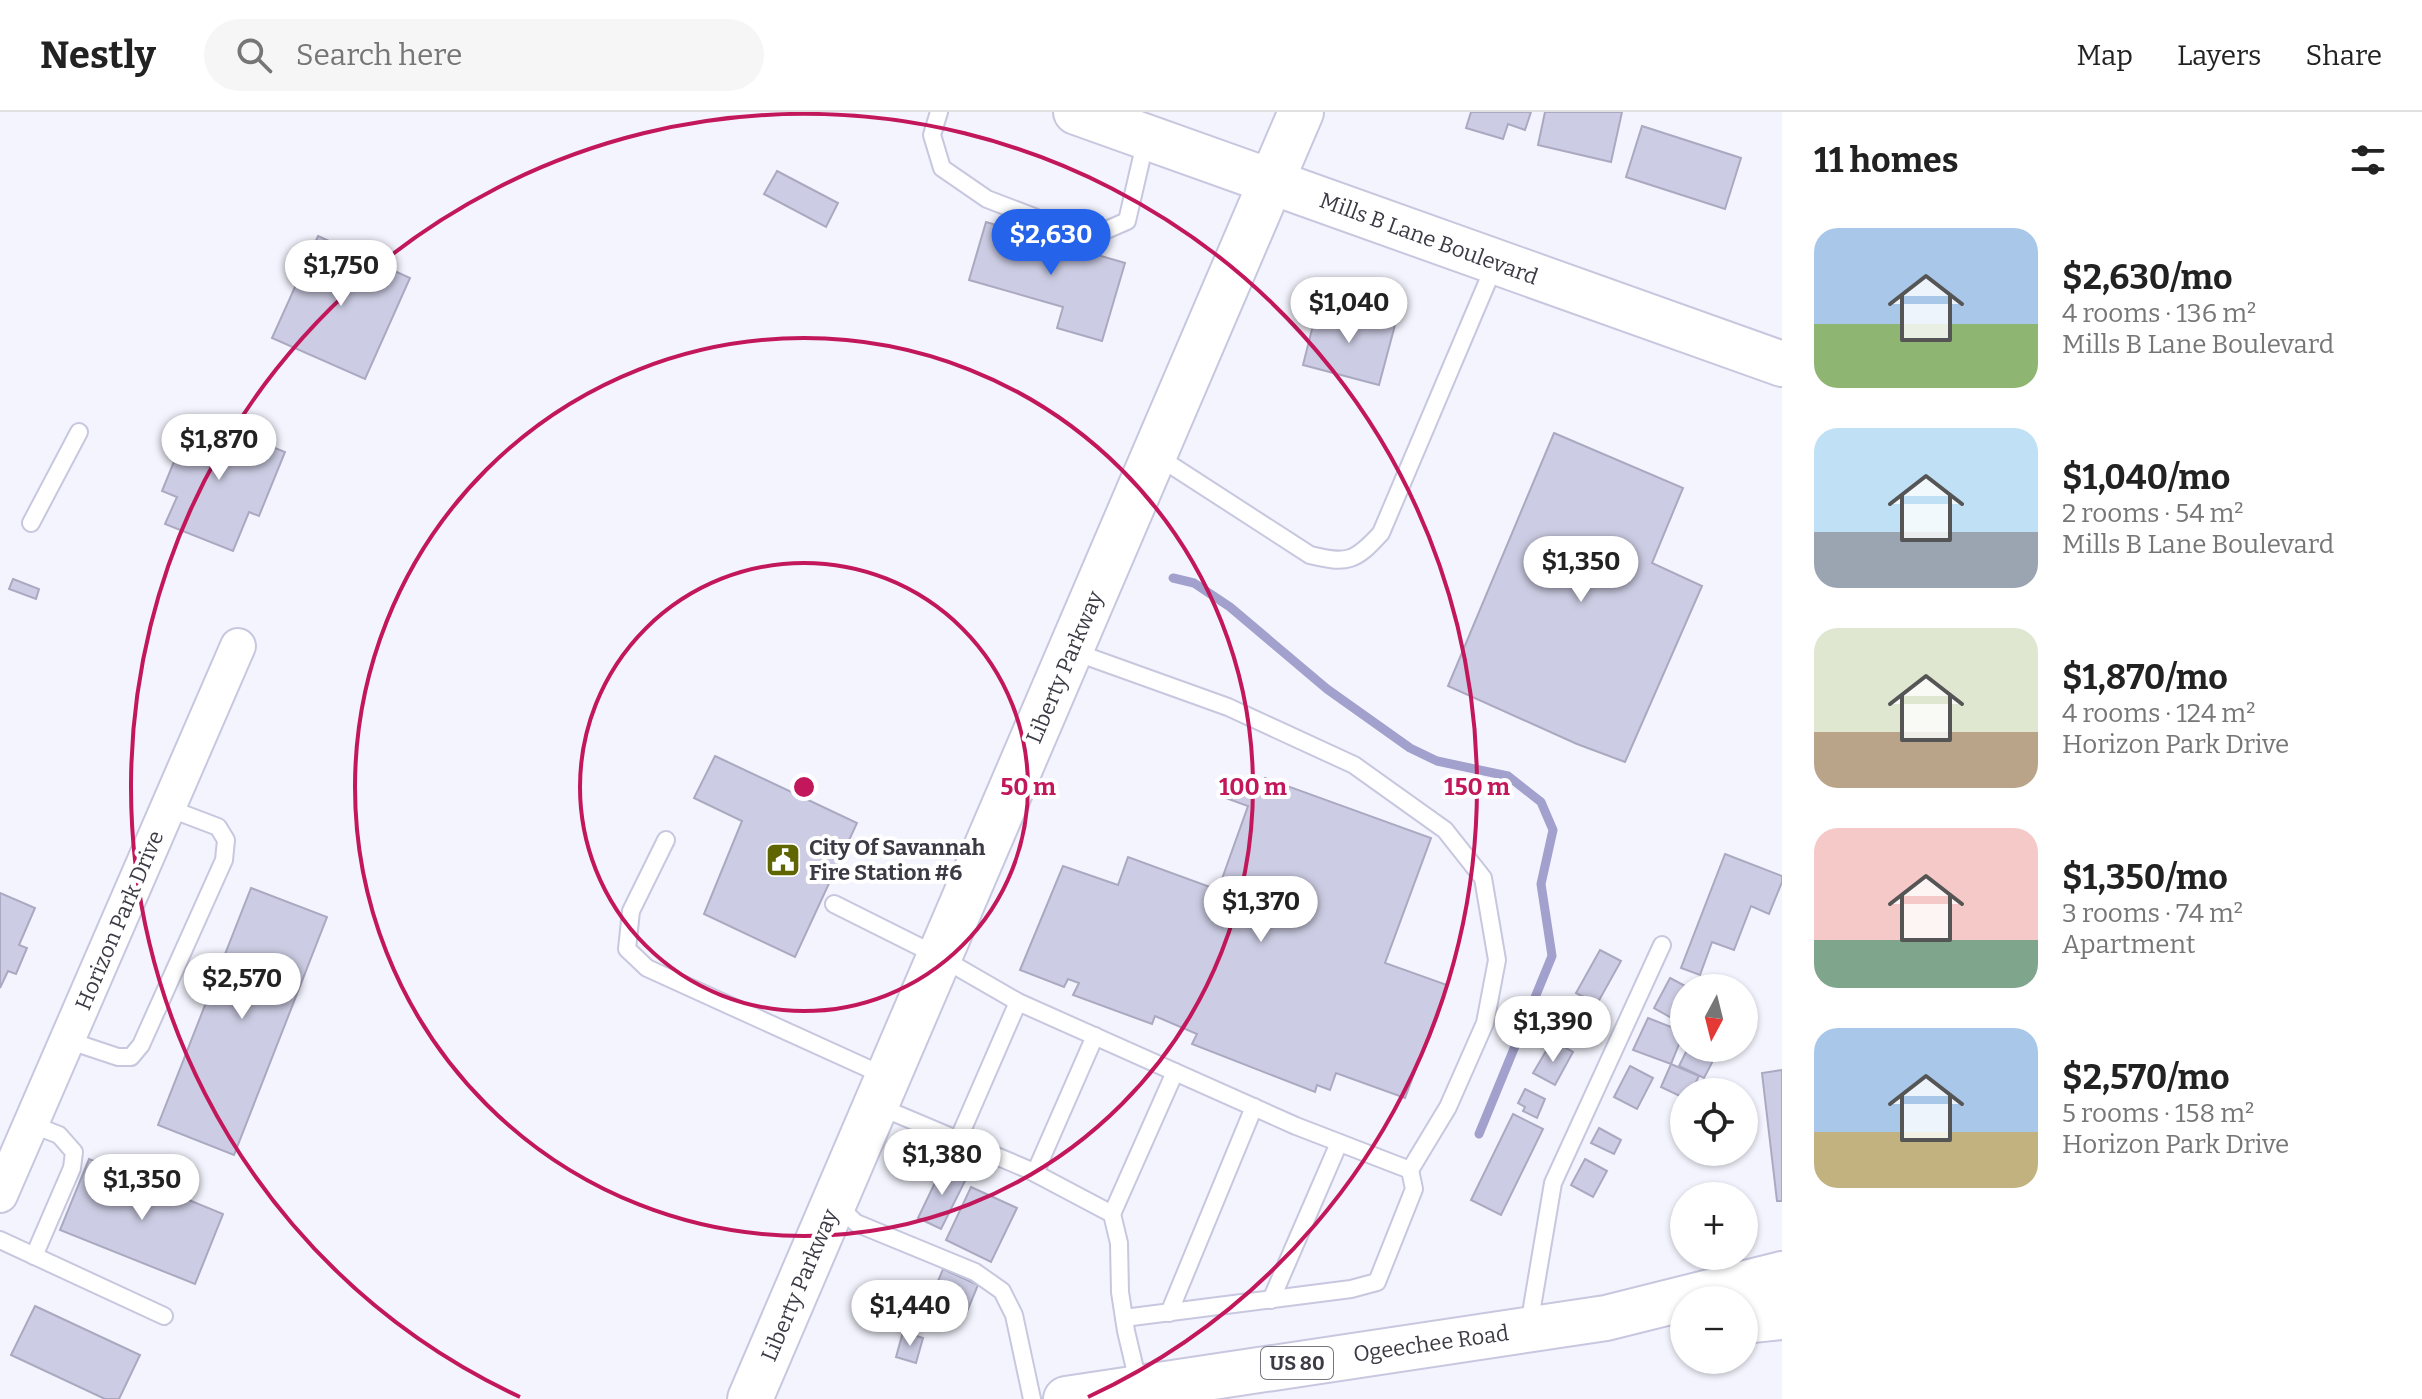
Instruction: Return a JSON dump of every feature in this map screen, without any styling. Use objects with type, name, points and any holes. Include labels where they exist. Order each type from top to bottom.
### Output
[{"type":"main road","name":"Mills B Lane Boulevard","points":[[1076,112],[1782,364]]},
{"type":"main road","name":"Liberty Parkway","points":[[750,1399],[1301,112]]},
{"type":"main road","name":"Ogeechee Road","points":[[1066,1399],[1165,1389],[1606,1318],[1782,1274]]},
{"type":"main road","points":[[1758,1320],[1782,1317]]},
{"type":"main road","name":"Ogeechee Road","points":[[1606,1318],[1670,1320]]},
{"type":"street","name":"Horizon Park Drive","points":[[0,1195],[238,646]]},
{"type":"lane","points":[[939,112],[932,135],[942,168],[987,199],[1042,220],[1104,231],[1127,221],[1146,137]]},
{"type":"lane","points":[[1155,455],[1310,555],[1340,562],[1364,552],[1381,533],[1496,262]]},
{"type":"lane","points":[[31,523],[79,432]]},
{"type":"lane","points":[[1071,651],[1228,707],[1354,765],[1445,830],[1483,878],[1497,960],[1485,1023],[1448,1107],[1410,1170],[1414,1189],[1377,1282],[1351,1289],[1124,1318]]},
{"type":"lane","points":[[67,1040],[118,1057],[131,1057],[141,1045],[224,860],[226,840],[218,827],[168,808]]},
{"type":"lane","points":[[666,840],[631,911],[627,949],[647,968],[882,1091],[958,1140],[1035,1173],[1112,1214]]},
{"type":"lane","points":[[834,904],[940,957],[1018,1002],[1254,1107],[1410,1170]]},
{"type":"lane","points":[[1528,1329],[1553,1183],[1662,945]]},
{"type":"lane","points":[[958,1140],[1018,1002]]},
{"type":"lane","points":[[1035,1173],[1095,1036]]},
{"type":"lane","points":[[1165,1389],[1124,1318],[1119,1243],[1112,1214],[1175,1072]]},
{"type":"lane","points":[[1169,1313],[1254,1107]]},
{"type":"lane","points":[[31,1124],[59,1135],[74,1152],[72,1168],[34,1256]]},
{"type":"lane","points":[[1271,1300],[1339,1143]]},
{"type":"lane","points":[[834,1203],[856,1223],[975,1272],[1002,1291],[1014,1315],[1032,1399]]},
{"type":"lane","points":[[0,1240],[164,1316]]},
{"type":"building","points":[[1471,112],[1531,112],[1525,130],[1508,124],[1503,139],[1466,128]]},
{"type":"building","points":[[1545,112],[1622,112],[1611,162],[1538,145]]},
{"type":"building","points":[[1642,126],[1741,158],[1725,209],[1626,177]]},
{"type":"building","points":[[777,171],[838,203],[826,227],[764,194]]},
{"type":"building","points":[[986,222],[1125,263],[1102,341],[1057,328],[1063,307],[969,280]]},
{"type":"building","points":[[318,236],[410,278],[365,379],[272,338]]},
{"type":"building","points":[[1318,305],[1395,325],[1379,385],[1303,365]]},
{"type":"building","points":[[193,415],[285,452],[259,516],[249,512],[233,551],[165,524],[177,497],[162,491]]},
{"type":"building","points":[[1554,433],[1683,488],[1652,563],[1702,586],[1625,762],[1448,686]]},
{"type":"building","points":[[13,579],[39,589],[36,599],[9,589]]},
{"type":"building","name":"City Of Savannah Fire Station #6","points":[[715,756],[857,823],[795,957],[704,914],[742,821],[694,798]]},
{"type":"building","points":[[1228,777],[1261,789],[1265,778],[1431,838],[1385,963],[1447,985],[1405,1098],[1336,1073],[1330,1090],[1317,1085],[1315,1092],[1192,1044],[1197,1034],[1155,1016],[1152,1024],[1073,995],[1079,983],[1068,979],[1064,987],[1020,970],[1063,866],[1118,885],[1128,857],[1218,890],[1248,806],[1220,796]]},
{"type":"building","points":[[1725,854],[1782,876],[1769,914],[1751,906],[1734,950],[1712,942],[1700,974],[1681,968]]},
{"type":"building","points":[[251,888],[327,917],[234,1155],[158,1125]]},
{"type":"building","points":[[0,893],[35,908],[19,945],[27,948],[16,974],[8,971],[0,988]]},
{"type":"building","points":[[1600,950],[1621,961],[1597,1004],[1576,993]]},
{"type":"building","points":[[1670,978],[1670,1017],[1654,1008]]},
{"type":"building","points":[[1575,1007],[1591,1015],[1579,1038],[1563,1029]]},
{"type":"building","points":[[1648,1018],[1670,1027],[1671,1064],[1633,1050]]},
{"type":"building","points":[[1559,1044],[1573,1052],[1555,1085],[1533,1073],[1546,1051],[1553,1055]]},
{"type":"building","points":[[1681,1062],[1712,1062],[1704,1078],[1679,1066]]},
{"type":"building","points":[[1671,1064],[1699,1076],[1670,1078],[1670,1091],[1661,1087]]},
{"type":"building","points":[[1630,1066],[1653,1078],[1637,1109],[1614,1097]]},
{"type":"building","points":[[1782,1070],[1782,1201],[1777,1201],[1762,1073]]},
{"type":"building","points":[[1525,1089],[1545,1099],[1537,1118],[1523,1111],[1525,1107],[1518,1103]]},
{"type":"building","points":[[1513,1114],[1543,1129],[1501,1215],[1471,1200]]},
{"type":"building","points":[[1599,1128],[1621,1140],[1614,1154],[1591,1143]]},
{"type":"building","points":[[89,1159],[223,1214],[195,1284],[60,1230]]},
{"type":"building","points":[[1585,1159],[1607,1171],[1593,1197],[1571,1185]]},
{"type":"building","points":[[943,1166],[967,1177],[941,1229],[918,1218]]},
{"type":"building","points":[[971,1187],[1017,1208],[991,1262],[946,1240]]},
{"type":"building","points":[[943,1269],[978,1285],[966,1314],[931,1298]]},
{"type":"building","points":[[35,1306],[140,1355],[119,1399],[105,1399],[11,1355]]},
{"type":"building","points":[[903,1332],[923,1338],[916,1363],[896,1357]]},
{"type":"waterway","points":[[1173,578],[1194,583],[1230,607],[1327,689],[1410,748],[1437,761],[1508,776],[1541,802],[1553,830],[1541,884],[1552,956],[1479,1134]]},
{"type":"place","name":"City Of Savannah Fire Station #6","points":[[783,860]]}]
